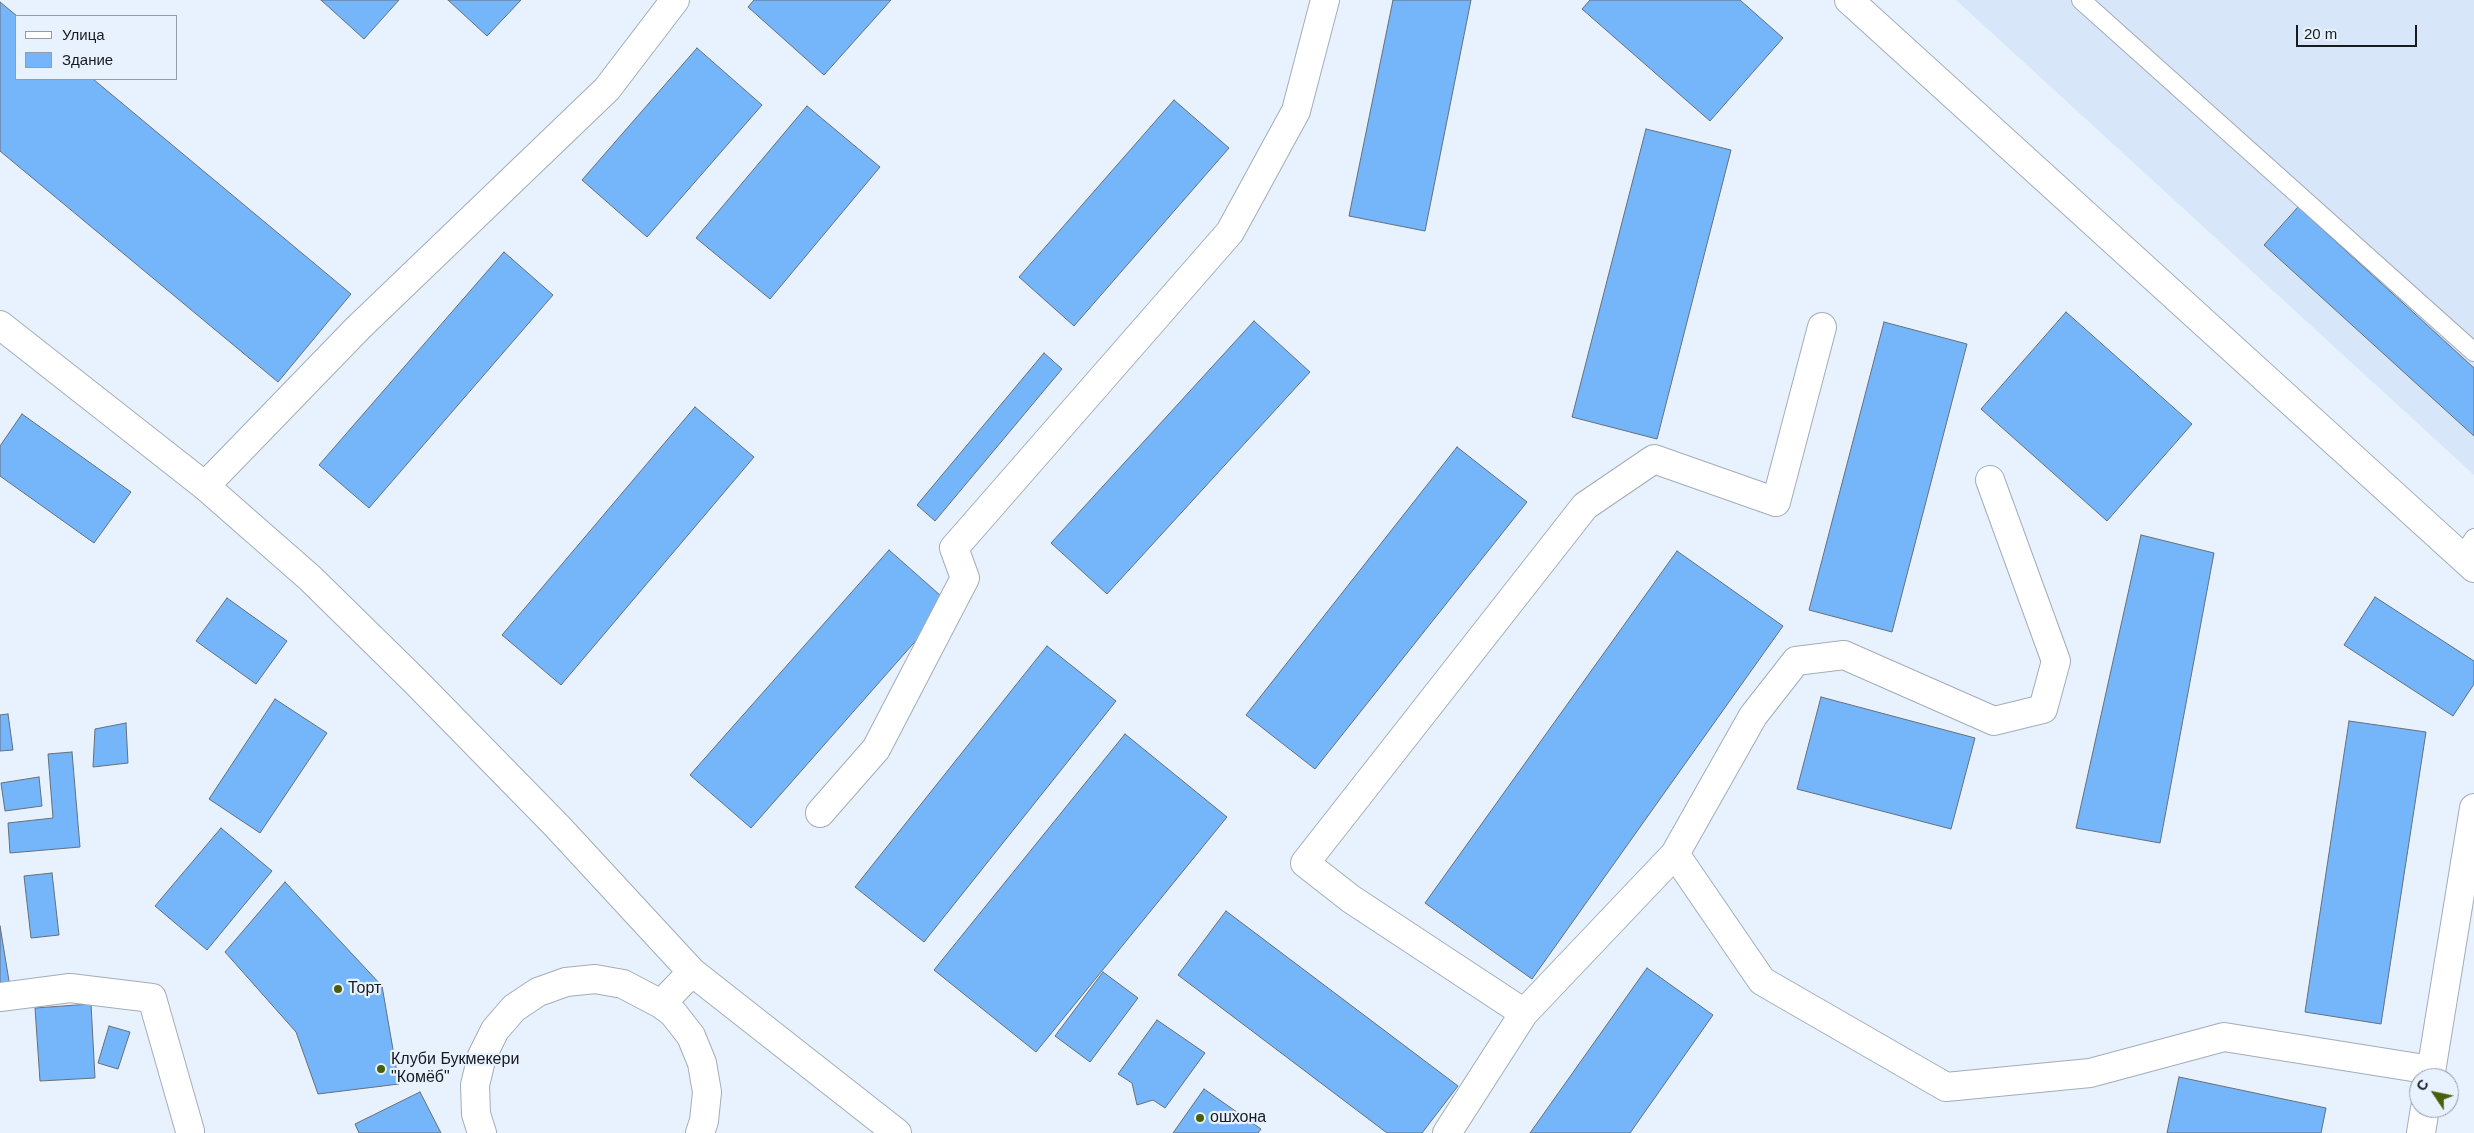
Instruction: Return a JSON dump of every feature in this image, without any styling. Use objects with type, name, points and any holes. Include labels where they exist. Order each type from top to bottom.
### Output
[{"type":"street","points":[[205,486],[358,328],[607,89],[674,0]]},
{"type":"street","points":[[820,813],[876,749],[965,578],[954,548],[1230,232],[1296,111],[1325,0]]},
{"type":"street","points":[[1849,0],[2470,554]]},
{"type":"street","points":[[0,325],[205,486],[310,578],[415,681],[557,826],[692,972],[897,1133]]},
{"type":"street","points":[[1524,1013],[1352,899],[1305,863],[1585,506],[1654,459],[1776,502],[1822,327]]},
{"type":"street","points":[[1447,1133],[1524,1013],[1675,854],[1753,716],[1796,661],[1844,655],[1994,721],[2043,709],[2056,660],[1990,480]]},
{"type":"street","points":[[2431,1068],[2474,808]]},
{"type":"street","points":[[1675,854],[1762,981],[1946,1087],[2090,1073],[2224,1037],[2409,1070]]},
{"type":"street","points":[[661,1004],[692,972]]},
{"type":"street","points":[[482,1133],[476,1114],[476,1085],[482,1056],[495,1030],[514,1008],[538,992],[566,982],[595,979],[623,984],[661,1004],[673,1013],[691,1036],[702,1062],[707,1092],[704,1121],[700,1133]]},
{"type":"street","points":[[0,996],[70,988],[152,998],[190,1131]]},
{"type":"street","points":[[2421,1133],[2423,1118]]},
{"type":"lane","points":[[2081,0],[2474,352]]},
{"type":"shaded area","points":[[1956,0],[2474,0],[2474,475]]},
{"type":"building","points":[[321,0],[399,0],[364,39]]},
{"type":"building","points":[[448,0],[521,0],[487,36]]},
{"type":"building","points":[[754,0],[891,0],[824,75],[748,7]]},
{"type":"building","points":[[1393,0],[1471,0],[1425,231],[1349,216]]},
{"type":"building","points":[[1590,0],[1740,0],[1783,38],[1710,121],[1582,9]]},
{"type":"building","points":[[0,2],[16,15],[15,80],[94,80],[351,294],[278,382],[0,151]]},
{"type":"building","points":[[697,48],[762,105],[647,237],[582,180]]},
{"type":"building","points":[[1174,100],[1229,148],[1074,326],[1019,277]]},
{"type":"building","points":[[807,106],[880,167],[770,299],[696,238]]},
{"type":"building","points":[[1646,129],[1731,150],[1657,439],[1572,417]]},
{"type":"building","points":[[2298,207],[2474,368],[2474,436],[2264,245]]},
{"type":"building","points":[[504,252],[553,295],[369,508],[319,465]]},
{"type":"building","points":[[2066,312],[2192,424],[2107,521],[1981,409]]},
{"type":"building","points":[[1254,321],[1310,372],[1107,594],[1051,543]]},
{"type":"building","points":[[1884,322],[1967,344],[1892,632],[1809,610]]},
{"type":"building","points":[[1044,353],[1062,369],[935,521],[917,505]]},
{"type":"building","points":[[695,407],[754,457],[561,685],[502,635]]},
{"type":"building","points":[[22,414],[131,492],[94,543],[0,476],[0,446]]},
{"type":"building","points":[[1457,447],[1527,502],[1315,769],[1246,715]]},
{"type":"building","points":[[2141,535],[2214,553],[2160,843],[2076,828]]},
{"type":"building","points":[[889,550],[949,603],[751,828],[690,775]]},
{"type":"building","points":[[1677,551],[1783,626],[1532,979],[1425,903]]},
{"type":"building","points":[[2375,597],[2474,661],[2474,684],[2453,716],[2344,645]]},
{"type":"building","points":[[227,598],[287,641],[256,684],[196,641]]},
{"type":"building","points":[[1047,646],[1116,701],[924,942],[855,887]]},
{"type":"building","points":[[1821,697],[1975,738],[1951,829],[1797,789]]},
{"type":"building","points":[[275,699],[327,733],[260,833],[209,799]]},
{"type":"building","points":[[8,714],[13,750],[0,751],[0,715]]},
{"type":"building","points":[[2349,721],[2426,732],[2381,1024],[2305,1012]]},
{"type":"building","points":[[126,723],[128,763],[93,767],[95,729]]},
{"type":"building","points":[[1125,734],[1227,817],[1036,1052],[934,970]]},
{"type":"building","points":[[72,752],[80,847],[10,853],[8,823],[53,818],[48,754]]},
{"type":"building","points":[[39,777],[42,806],[5,811],[1,783]]},
{"type":"building","points":[[221,828],[272,871],[207,950],[155,906]]},
{"type":"building","points":[[52,873],[59,935],[31,938],[24,876]]},
{"type":"building","points":[[285,882],[382,986],[399,1084],[318,1094],[296,1032],[225,952]]},
{"type":"building","points":[[1226,911],[1458,1086],[1422,1133],[1387,1133],[1178,975]]},
{"type":"building","points":[[0,926],[10,987],[0,989]]},
{"type":"building","points":[[1647,968],[1713,1015],[1630,1133],[1530,1133]]},
{"type":"building","points":[[1103,972],[1138,998],[1090,1062],[1055,1036]]},
{"type":"building","points":[[91,1004],[95,1078],[40,1081],[35,1008]]},
{"type":"building","points":[[1157,1020],[1205,1053],[1165,1108],[1153,1100],[1137,1105],[1132,1083],[1118,1074]]},
{"type":"building","points":[[109,1026],[130,1032],[118,1069],[98,1063]]},
{"type":"building","points":[[2179,1077],[2326,1108],[2321,1133],[2167,1133]]},
{"type":"building","points":[[1204,1089],[1261,1129],[1258,1133],[1173,1133]]},
{"type":"building","points":[[420,1092],[441,1133],[359,1133],[355,1124]]},
{"type":"place","name":"Торт","points":[[338,989]]},
{"type":"place","name":"Клуби Букмекери \"Комёб\"","points":[[381,1069]]},
{"type":"place","name":"ошхона","points":[[1200,1118]]}]
